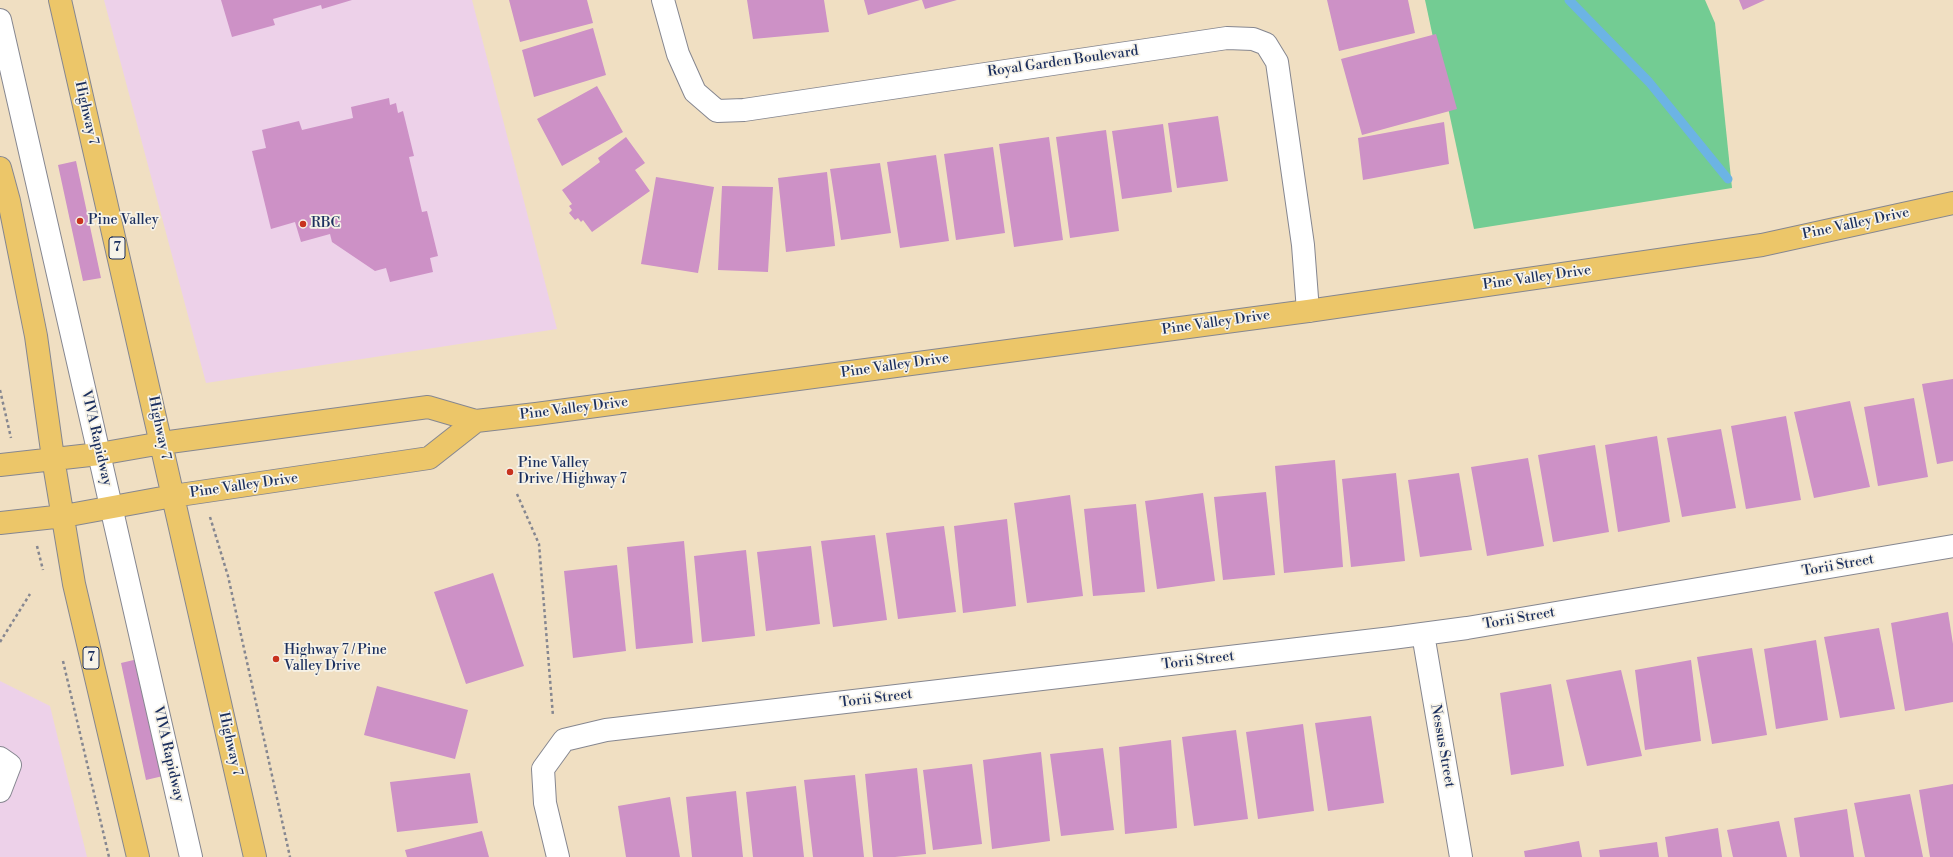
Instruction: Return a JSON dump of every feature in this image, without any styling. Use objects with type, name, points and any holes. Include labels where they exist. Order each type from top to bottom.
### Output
[{"type":"main road","name":"Highway 7","points":[[60,0],[255,857]]},
{"type":"main road","name":"7","points":[[0,168],[9,201],[36,336],[53,458],[64,516],[74,584],[138,857]]},
{"type":"main road","name":"Pine Valley Drive","points":[[0,465],[99,454],[162,443],[428,407],[476,421],[1308,311],[1762,245],[1953,204]]},
{"type":"main road","name":"Pine Valley Drive","points":[[0,523],[64,516],[173,496],[429,458],[476,421]]},
{"type":"street","name":"Royal Garden Boulevard","points":[[663,0],[678,54],[695,92],[717,112],[744,110],[1227,38],[1253,39],[1266,44],[1277,62],[1303,245],[1308,311]]},
{"type":"street","name":"VIVA Rapidway","points":[[0,20],[191,857]]},
{"type":"street","name":"Torii Street","points":[[558,857],[545,803],[543,769],[564,740],[606,730],[1422,634],[1953,546]]},
{"type":"street","name":"Nessus Street","points":[[1422,634],[1461,857]]},
{"type":"street","points":[[0,758],[10,765],[0,791]]},
{"type":"path","points":[[517,494],[539,544],[553,716]]},
{"type":"path","points":[[228,576],[290,857]]},
{"type":"path","points":[[0,642],[30,594]]},
{"type":"shaded area","points":[[104,0],[472,0],[557,329],[206,383]]},
{"type":"shaded area","points":[[0,681],[50,706],[87,857],[0,857]]},
{"type":"green space","points":[[1425,0],[1705,0],[1715,23],[1732,188],[1474,229]]},
{"type":"building","points":[[221,0],[352,0],[322,9],[321,5],[273,19],[275,25],[232,37]]},
{"type":"building","points":[[509,0],[587,0],[593,23],[520,42]]},
{"type":"building","points":[[747,0],[824,0],[829,32],[753,39]]},
{"type":"building","points":[[864,0],[920,0],[868,15]]},
{"type":"building","points":[[922,0],[957,0],[925,9]]},
{"type":"building","points":[[1327,0],[1408,0],[1415,33],[1339,51]]},
{"type":"building","points":[[1739,0],[1765,0],[1743,10]]},
{"type":"building","points":[[593,28],[606,75],[534,97],[522,50]]},
{"type":"building","points":[[1436,34],[1457,109],[1362,135],[1341,59]]},
{"type":"building","points":[[597,86],[623,132],[562,166],[537,119]]},
{"type":"building","points":[[389,98],[390,105],[396,103],[398,113],[403,111],[414,156],[409,157],[422,212],[427,211],[438,256],[430,258],[433,272],[390,282],[386,268],[375,271],[332,242],[330,234],[301,242],[295,222],[271,229],[252,151],[266,148],[262,130],[299,121],[302,130],[353,118],[351,107]]},
{"type":"building","points":[[1218,116],[1228,181],[1177,188],[1168,123]]},
{"type":"building","points":[[1444,122],[1449,164],[1363,180],[1358,138]]},
{"type":"building","points":[[1163,124],[1172,192],[1122,199],[1112,131]]},
{"type":"building","points":[[1106,130],[1119,231],[1070,238],[1056,137]]},
{"type":"building","points":[[626,137],[645,163],[635,170],[650,191],[592,232],[583,220],[581,222],[578,218],[575,220],[569,213],[572,210],[569,206],[572,204],[562,190],[600,162],[598,158]]},
{"type":"building","points":[[1049,137],[1063,240],[1014,247],[999,144]]},
{"type":"building","points":[[993,147],[1005,233],[956,240],[944,154]]},
{"type":"building","points":[[936,155],[949,241],[900,248],[887,162]]},
{"type":"building","name":"Pine Valley","points":[[76,161],[101,278],[83,281],[58,165]]},
{"type":"building","points":[[880,163],[891,233],[841,240],[830,169]]},
{"type":"building","points":[[827,172],[835,246],[786,252],[778,178]]},
{"type":"building","points":[[656,177],[714,187],[698,273],[641,264]]},
{"type":"building","points":[[722,186],[773,187],[768,272],[718,270]]},
{"type":"building","points":[[1953,379],[1953,461],[1937,464],[1922,384]]},
{"type":"building","points":[[1914,398],[1928,477],[1878,486],[1864,407]]},
{"type":"building","points":[[1850,401],[1870,487],[1814,498],[1794,412]]},
{"type":"building","points":[[1786,416],[1801,500],[1746,509],[1731,426]]},
{"type":"building","points":[[1721,429],[1736,508],[1682,517],[1667,438]]},
{"type":"building","points":[[1657,436],[1670,522],[1618,532],[1605,445]]},
{"type":"building","points":[[1595,445],[1609,532],[1553,542],[1538,455]]},
{"type":"building","points":[[1528,458],[1544,546],[1487,556],[1471,467]]},
{"type":"building","points":[[1335,460],[1343,567],[1284,573],[1275,466]]},
{"type":"building","points":[[1396,473],[1405,561],[1351,567],[1342,479]]},
{"type":"building","points":[[1459,473],[1472,550],[1420,557],[1408,480]]},
{"type":"building","points":[[1266,492],[1275,575],[1223,580],[1214,497]]},
{"type":"building","points":[[1203,493],[1215,581],[1157,589],[1145,501]]},
{"type":"building","points":[[1070,495],[1083,596],[1027,603],[1014,503]]},
{"type":"building","points":[[1136,504],[1145,592],[1093,596],[1084,509]]},
{"type":"building","points":[[1007,519],[1016,606],[963,613],[954,526]]},
{"type":"building","points":[[944,526],[956,612],[898,619],[886,533]]},
{"type":"building","points":[[875,535],[887,620],[833,627],[821,541]]},
{"type":"building","points":[[684,541],[693,643],[636,649],[627,547]]},
{"type":"building","points":[[811,546],[820,624],[766,631],[757,552]]},
{"type":"building","points":[[746,550],[755,636],[702,642],[694,556]]},
{"type":"building","points":[[617,565],[626,651],[573,658],[564,571]]},
{"type":"building","points":[[493,573],[524,666],[466,684],[434,592]]},
{"type":"building","points":[[1948,612],[1953,644],[1953,702],[1905,711],[1891,623]]},
{"type":"building","points":[[1879,628],[1895,709],[1840,718],[1824,637]]},
{"type":"building","points":[[1816,640],[1828,720],[1776,729],[1764,649]]},
{"type":"building","points":[[1752,648],[1767,735],[1712,744],[1697,657]]},
{"type":"building","points":[[138,659],[163,776],[146,780],[121,663]]},
{"type":"building","points":[[1691,660],[1701,741],[1645,750],[1635,670]]},
{"type":"building","points":[[1621,670],[1642,756],[1587,766],[1566,680]]},
{"type":"building","points":[[1551,684],[1564,766],[1511,775],[1500,693]]},
{"type":"building","points":[[377,686],[468,710],[455,759],[364,735]]},
{"type":"building","points":[[1371,716],[1384,803],[1328,811],[1315,723]]},
{"type":"building","points":[[1303,724],[1314,811],[1258,819],[1246,732]]},
{"type":"building","points":[[1236,730],[1248,819],[1194,826],[1182,737]]},
{"type":"building","points":[[1171,740],[1177,828],[1125,834],[1119,747]]},
{"type":"building","points":[[1103,748],[1114,830],[1061,836],[1050,754]]},
{"type":"building","points":[[1041,752],[1050,841],[992,849],[983,760]]},
{"type":"building","points":[[972,764],[982,844],[933,850],[923,770]]},
{"type":"building","points":[[917,768],[926,854],[895,857],[873,857],[865,774]]},
{"type":"building","points":[[470,773],[478,823],[397,832],[390,782]]},
{"type":"building","points":[[855,775],[864,857],[813,857],[804,780]]},
{"type":"building","points":[[1953,784],[1953,857],[1930,857],[1919,790]]},
{"type":"building","points":[[796,786],[804,857],[753,857],[746,792]]},
{"type":"building","points":[[736,791],[743,857],[692,857],[686,797]]},
{"type":"building","points":[[1910,794],[1923,857],[1865,857],[1854,803]]},
{"type":"building","points":[[670,797],[680,857],[626,857],[618,806]]},
{"type":"building","points":[[1847,809],[1854,857],[1800,857],[1794,818]]},
{"type":"building","points":[[1779,821],[1787,857],[1733,857],[1727,830]]},
{"type":"building","points":[[1718,828],[1722,857],[1668,857],[1665,837]]},
{"type":"building","points":[[482,831],[489,857],[407,857],[405,850]]},
{"type":"building","points":[[1579,841],[1582,857],[1525,857],[1524,851]]},
{"type":"building","points":[[1657,842],[1659,857],[1600,857],[1599,850]]},
{"type":"waterway","points":[[1569,0],[1649,82],[1728,179]]},
{"type":"place","name":"Pine Valley","points":[[80,221]]},
{"type":"place","name":"RBC","points":[[303,224]]},
{"type":"place","name":"Pine Valley Drive / Highway 7","points":[[510,472]]},
{"type":"place","name":"Highway 7 / Pine Valley Drive","points":[[276,659]]}]
